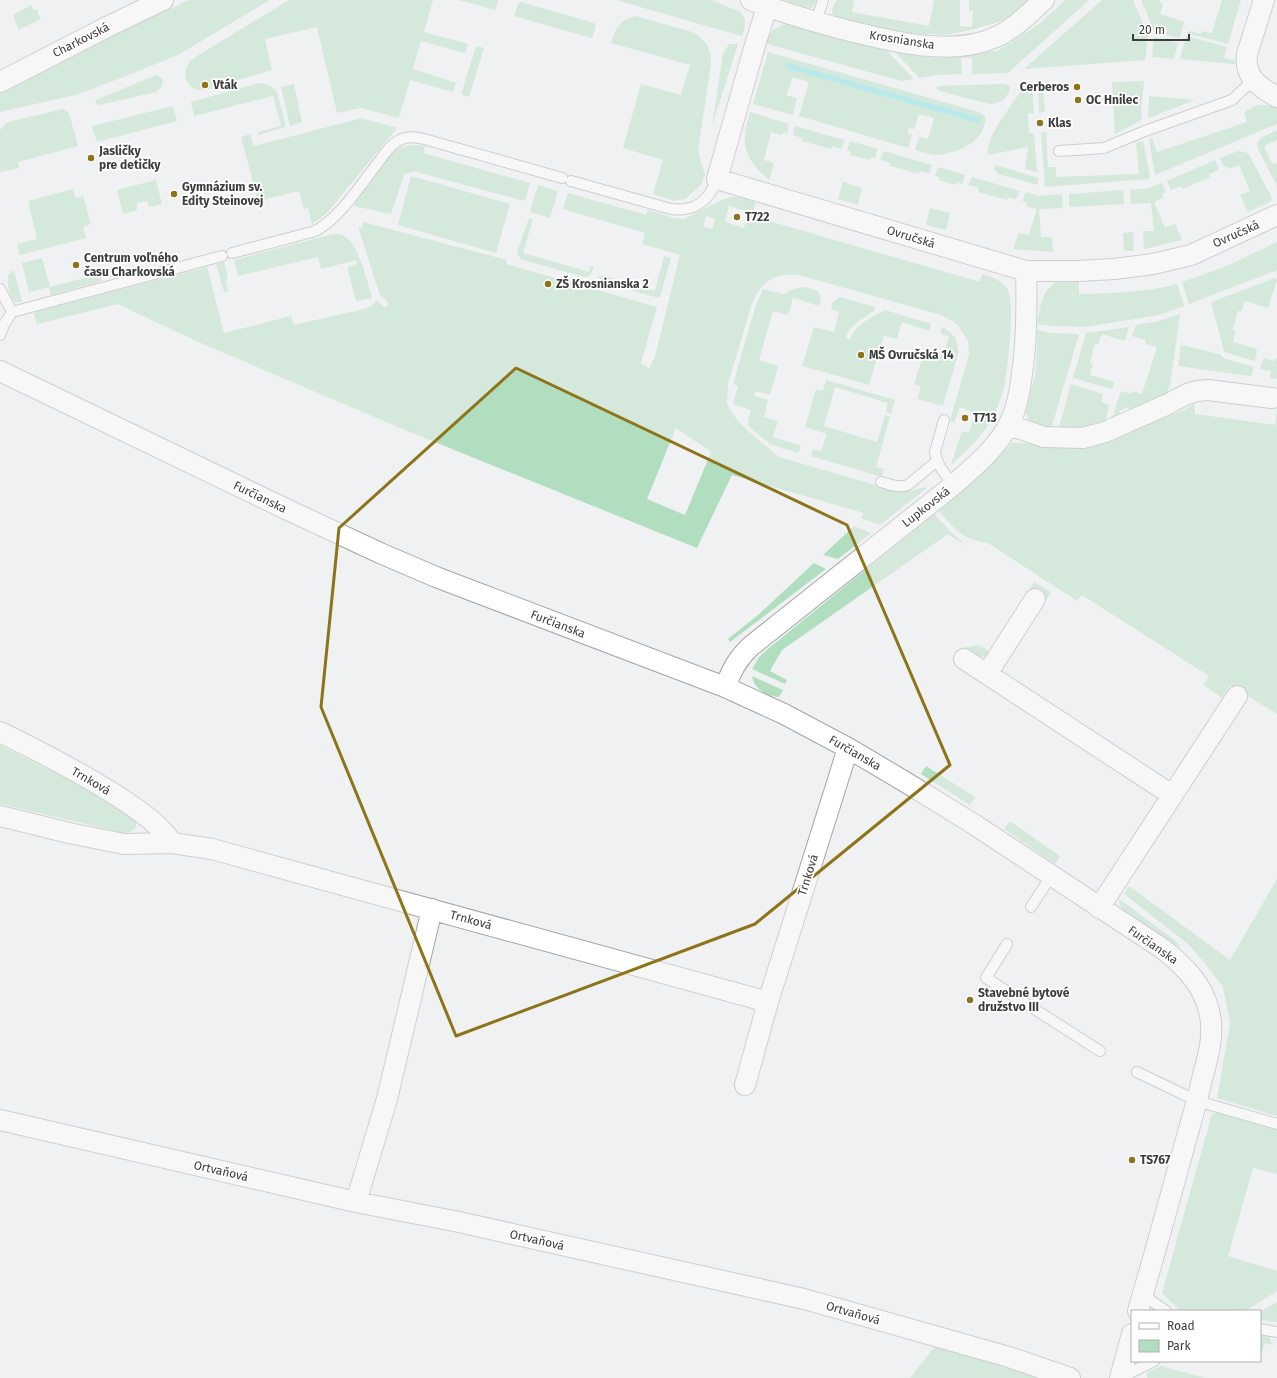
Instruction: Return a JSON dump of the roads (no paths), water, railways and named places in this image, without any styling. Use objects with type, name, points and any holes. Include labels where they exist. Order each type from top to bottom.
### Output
[{"type":"street","name":"Charkovská","points":[[0,82],[162,0]]},
{"type":"street","name":"Krosnianska","points":[[759,3],[816,22],[894,41],[932,47],[959,46],[979,43],[996,37],[1014,27],[1044,0]]},
{"type":"street","points":[[1264,0],[1247,54],[1246,62],[1253,80],[1277,97]]},
{"type":"street","points":[[717,179],[755,45],[759,3]]},
{"type":"street","name":"Ovručská","points":[[717,179],[1026,270],[1078,271],[1114,269],[1154,264],[1190,255],[1277,215]]},
{"type":"street","name":"Lupkovská","points":[[725,688],[734,664],[742,654],[953,485],[993,446],[1009,425],[1019,396],[1024,357],[1028,317],[1026,270]]},
{"type":"street","name":"Furčianska","points":[[0,371],[380,553],[436,577],[725,688],[784,714],[848,748],[975,825],[1163,949],[1184,966],[1200,987],[1210,1011],[1212,1030],[1210,1048],[1197,1101],[1141,1303]]},
{"type":"street","points":[[1009,425],[1044,437],[1083,438],[1106,432],[1187,394],[1197,391],[1208,390],[1272,398]]},
{"type":"street","points":[[987,674],[1035,599]]},
{"type":"street","points":[[964,659],[1172,796]]},
{"type":"street","points":[[1099,908],[1237,696]]},
{"type":"street","name":"Trnková","points":[[0,732],[96,782],[154,822],[165,832],[172,844]]},
{"type":"street","name":"Trnková","points":[[745,1085],[768,1002],[848,748]]},
{"type":"street","name":"Trnková","points":[[0,816],[69,833],[124,844],[172,844],[212,849],[768,1002]]},
{"type":"street","points":[[356,1202],[387,1099],[432,910]]},
{"type":"street","name":"Ortvaňová","points":[[0,1120],[356,1202],[459,1222],[804,1299],[1009,1357],[1070,1378]]},
{"type":"street","points":[[1120,1378],[1131,1338]]},
{"type":"lane","points":[[816,22],[823,0]]},
{"type":"lane","points":[[1059,151],[1104,148],[1232,100],[1253,80]]},
{"type":"lane","points":[[0,335],[12,312],[312,232],[324,226],[341,210],[391,146],[405,138],[414,137],[424,139],[671,209],[688,209],[703,201],[711,192],[717,179]]},
{"type":"lane","points":[[0,289],[12,312]]},
{"type":"lane","points":[[944,420],[936,452],[937,461],[953,485]]},
{"type":"lane","points":[[881,482],[897,486],[908,485],[937,461]]},
{"type":"lane","points":[[1031,907],[1051,876]]},
{"type":"lane","points":[[1007,944],[986,978],[1100,1051]]},
{"type":"lane","points":[[1137,1072],[1197,1101],[1277,1124]]},
{"type":"lane","points":[[1141,1303],[1163,1310]]},
{"type":"lane","points":[[1261,1329],[1277,1332]]},
{"type":"lane","points":[[1120,1378],[1152,1362]]},
{"type":"waterway","points":[[788,66],[978,120]]},
{"type":"place","name":"Vták","points":[[205,85]]},
{"type":"place","name":"Cerberos","points":[[1077,87]]},
{"type":"place","name":"OC Hnilec","points":[[1078,100]]},
{"type":"place","name":"Klas","points":[[1040,123]]},
{"type":"place","name":"Jasličky pre detičky","points":[[91,158]]},
{"type":"place","name":"Gymnázium sv. Edity Steinovej","points":[[174,194]]},
{"type":"place","name":"T722","points":[[737,217]]},
{"type":"place","name":"Centrum voľného času Charkovská","points":[[76,265]]},
{"type":"place","name":"ZŠ Krosnianska 2","points":[[548,284]]},
{"type":"place","name":"MŠ Ovručská 14","points":[[861,355]]},
{"type":"place","name":"T713","points":[[965,418]]},
{"type":"place","name":"Stavebné bytové družstvo III","points":[[970,1000]]},
{"type":"place","name":"TS767","points":[[1132,1160]]}]
